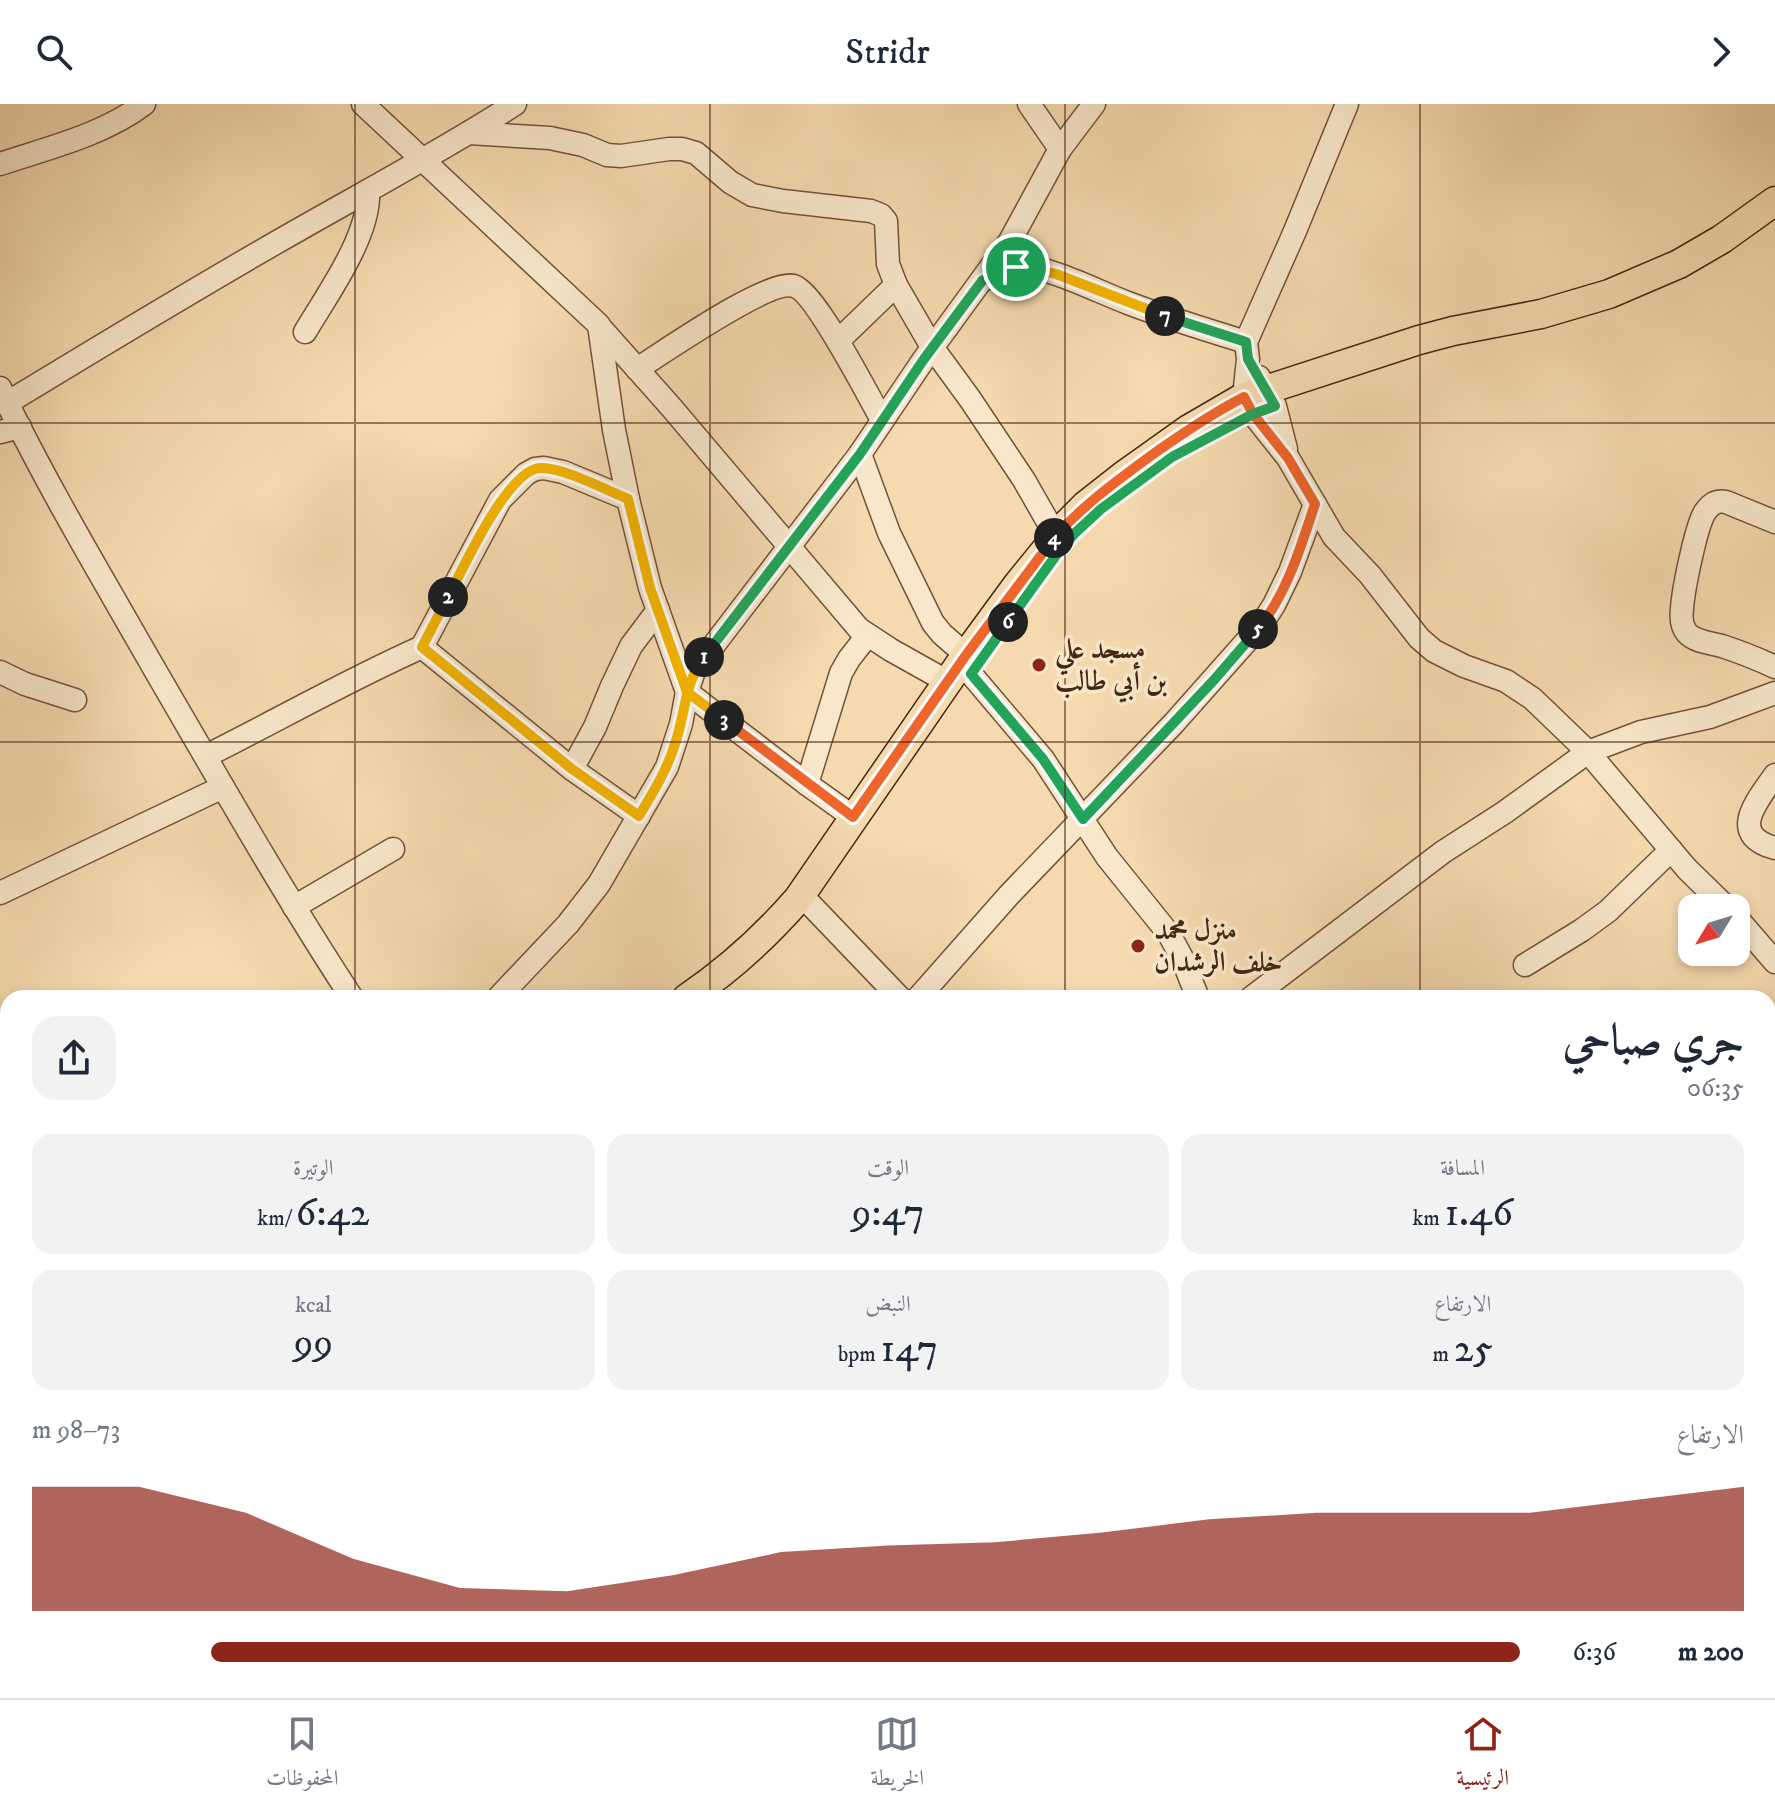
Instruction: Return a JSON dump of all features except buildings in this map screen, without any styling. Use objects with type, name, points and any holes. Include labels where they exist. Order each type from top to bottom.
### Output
[{"type":"main road","points":[[698,990],[747,953],[809,885],[853,817],[1056,536],[1086,505],[1123,476],[1189,429],[1419,340],[1541,314],[1609,294],[1679,264],[1722,239],[1775,201]]},
{"type":"main road","points":[[721,990],[773,946],[810,904],[962,670],[1057,554],[1089,520],[1172,457],[1260,401],[1431,355],[1548,332],[1624,307],[1691,275],[1775,220]]},
{"type":"street","points":[[0,164],[100,129],[144,104]]},
{"type":"street","points":[[363,104],[599,325],[846,616],[867,636],[962,670]]},
{"type":"street","points":[[347,990],[294,907],[107,586],[10,429],[4,395],[137,324],[423,161],[515,104]]},
{"type":"street","points":[[1029,104],[1060,149]]},
{"type":"street","points":[[505,990],[578,912],[599,884],[662,777],[675,747],[687,692],[699,663],[860,454],[932,347],[1010,241],[1060,149],[1094,104]]},
{"type":"street","points":[[1347,104],[1247,350],[1260,401],[1288,458],[1334,537],[1370,575],[1419,638],[1434,651],[1519,688],[1551,715],[1588,752],[1713,894]]},
{"type":"street","points":[[469,133],[550,138],[583,145],[607,155],[682,149],[696,153],[730,182],[752,195],[878,213],[887,225],[888,264],[896,285],[932,347],[1018,470],[1056,536]]},
{"type":"street","points":[[305,332],[359,237],[366,218],[368,191]]},
{"type":"street","points":[[982,281],[1011,268],[1023,266],[1037,269],[1247,350]]},
{"type":"street","points":[[637,369],[739,306],[776,288],[786,285],[797,287],[838,341],[882,420]]},
{"type":"street","points":[[838,341],[896,285]]},
{"type":"street","points":[[599,325],[614,430],[628,499],[650,588],[687,692],[853,817]]},
{"type":"street","points":[[860,454],[889,533],[933,623],[962,670],[1043,759],[1107,857],[1169,934],[1195,990]]},
{"type":"street","points":[[206,756],[363,673],[422,647],[500,500],[526,474],[544,468],[563,472],[628,499]]},
{"type":"street","points":[[1775,522],[1719,500],[1707,509],[1700,523],[1683,599],[1682,617],[1683,626],[1691,636],[1775,667]]},
{"type":"street","points":[[925,990],[1009,895],[1214,680],[1261,625],[1299,552],[1315,504]]},
{"type":"street","points":[[1299,552],[1334,537]]},
{"type":"street","points":[[572,769],[595,727],[631,646],[658,610]]},
{"type":"street","points":[[807,784],[841,673],[867,636]]},
{"type":"street","points":[[422,647],[572,769],[639,816]]},
{"type":"street","points":[[0,672],[25,684],[75,700]]},
{"type":"street","points":[[1262,990],[1443,852],[1588,752],[1622,738],[1710,717],[1773,696]]},
{"type":"street","points":[[1775,775],[1748,822],[1756,840],[1775,848]]},
{"type":"street","points":[[0,893],[223,787]]},
{"type":"street","points":[[294,907],[393,849]]},
{"type":"street","points":[[1525,965],[1596,921],[1671,850]]},
{"type":"street","points":[[810,904],[892,990]]},
{"type":"street","points":[[1750,933],[1775,962]]},
{"type":"place","name":"مسجد علي بن أبي طالب","points":[[1039,665]]},
{"type":"place","name":"منزل محمد خلف الرشدان","points":[[1138,946]]},
{"type":"route","points":[[1016,267],[982,281],[924,359],[860,454],[694,671],[687,692],[675,747],[639,816],[572,769],[422,647],[500,500],[535,469],[563,472],[628,499],[650,588],[687,692],[853,817],[966,655],[1066,525],[1123,476],[1189,429],[1244,397],[1253,414],[1288,458],[1315,504],[1299,552],[1261,625],[1214,680],[1083,819],[1043,759],[971,674],[1057,554],[1101,509],[1172,457],[1253,414],[1275,406],[1248,359],[1246,342],[1148,311],[1056,274],[1016,267]]}]
